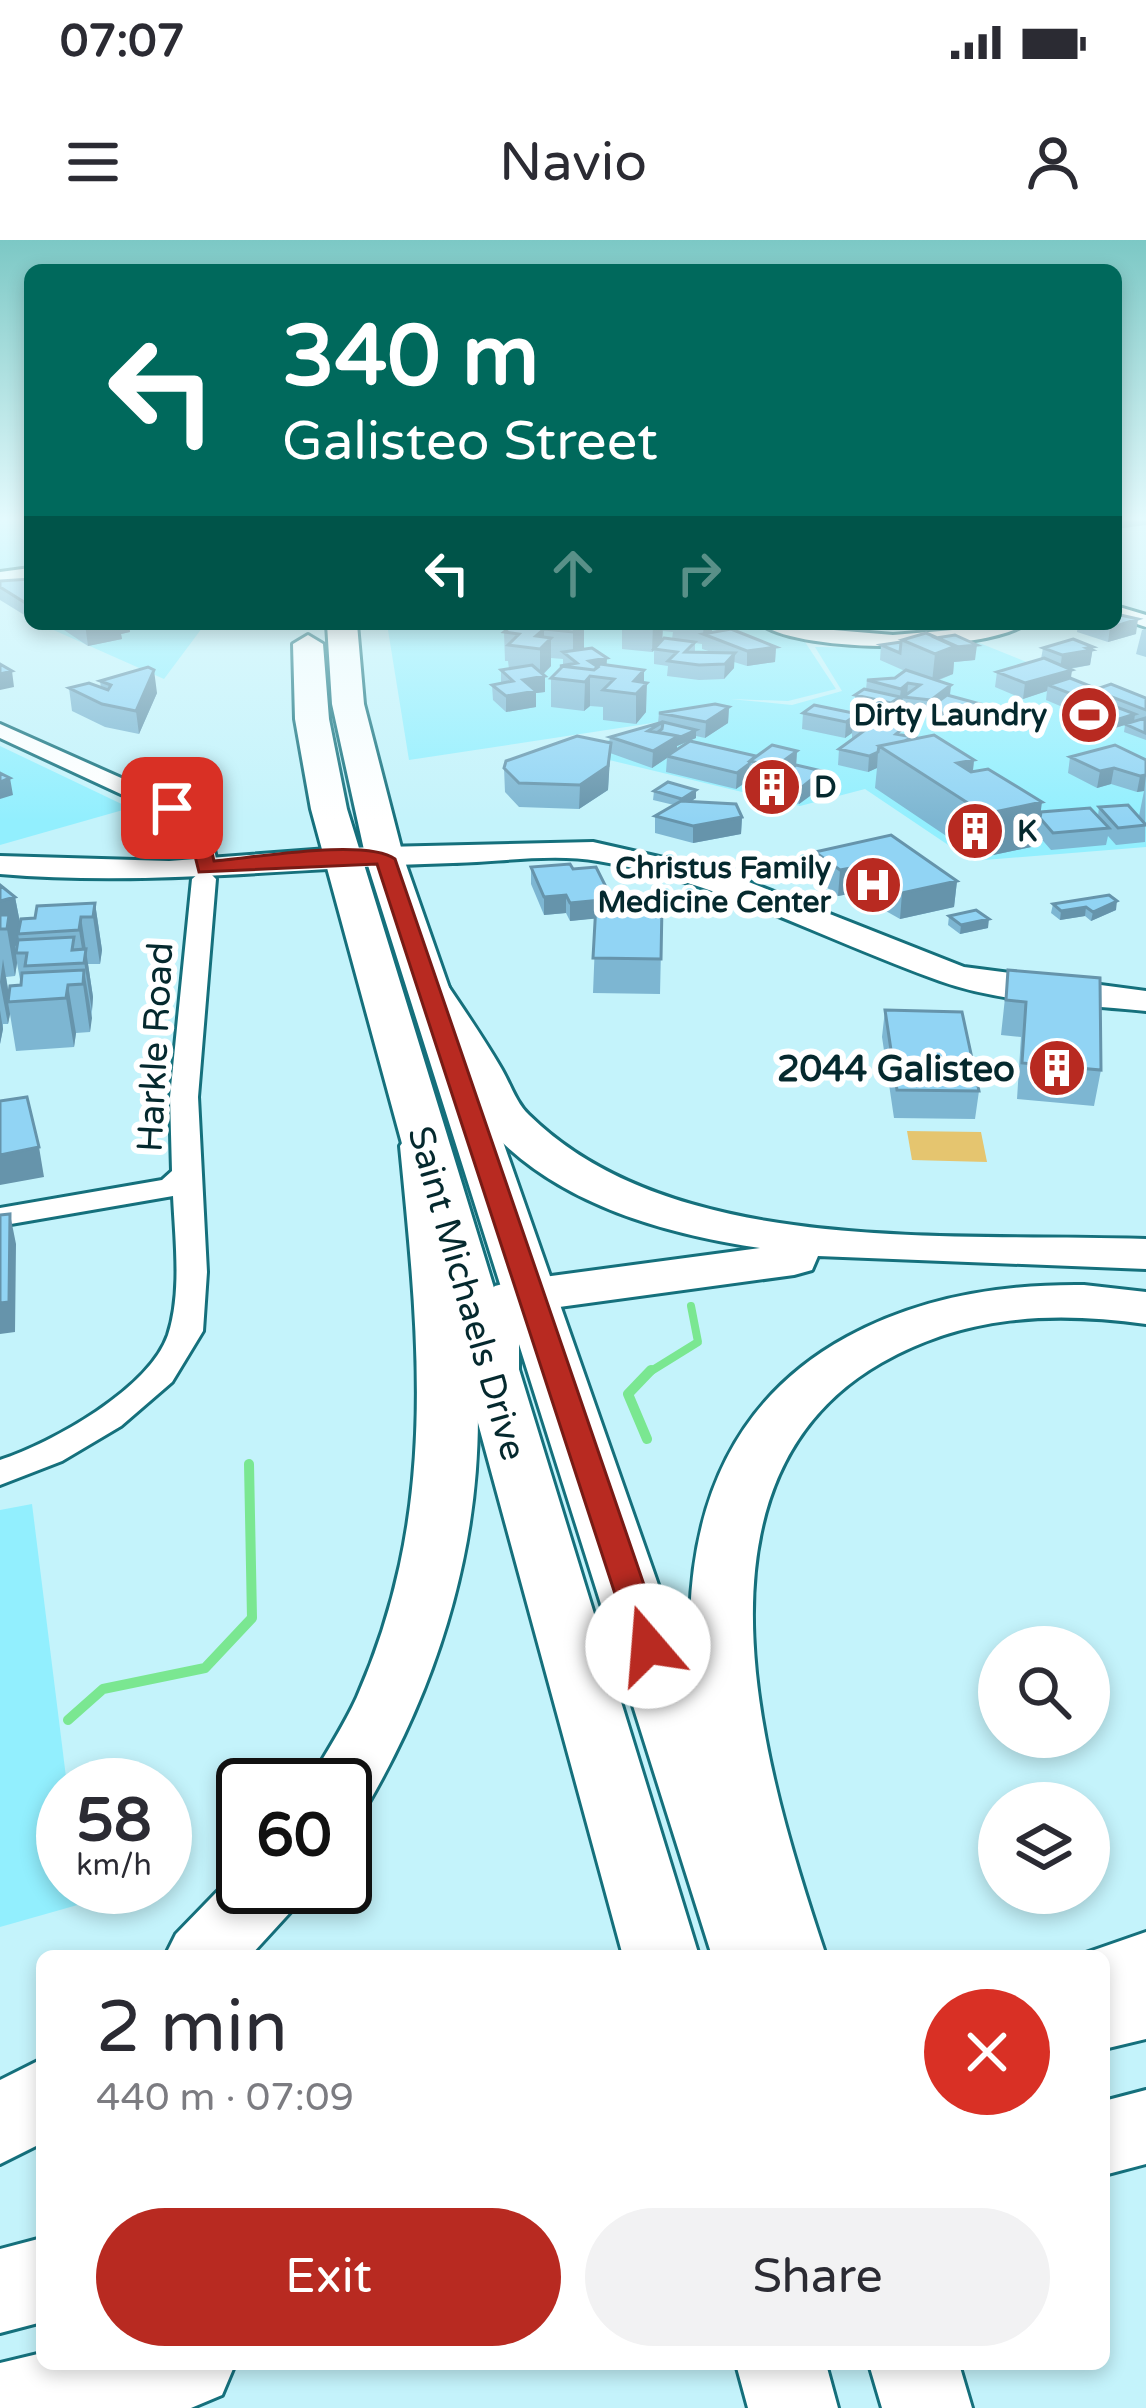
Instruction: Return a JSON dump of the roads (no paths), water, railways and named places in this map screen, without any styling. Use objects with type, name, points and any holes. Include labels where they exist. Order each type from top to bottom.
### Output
[{"type":"main road","name":"Saint Michaels Drive","points":[[308,630],[312,718],[357,862],[424,1146],[659,1950]]},
{"type":"main road","name":"Saint Michaels Drive","points":[[343,630],[355,739],[357,862],[430,992],[748,1950]]},
{"type":"main road","points":[[430,992],[511,1124],[535,1146],[600,1186],[679,1217],[760,1234],[1146,1254]]},
{"type":"main road","points":[[362,1758],[410,1649],[437,1525],[449,1395],[424,1146]]},
{"type":"main road","points":[[491,1369],[493,1315],[514,1297],[758,1262],[964,1248]]},
{"type":"main road","points":[[786,1950],[736,1775],[723,1678],[720,1585],[730,1521],[754,1457],[774,1421],[827,1366],[888,1334],[961,1310],[1006,1302],[1146,1308]]},
{"type":"main road","points":[[208,1950],[242,1914]]},
{"type":"main road","points":[[1110,1976],[1146,1964]]},
{"type":"main road","points":[[1110,2015],[1146,2006]]},
{"type":"main road","points":[[0,2127],[36,2100]]},
{"type":"main road","points":[[1110,2136],[1146,2127]]},
{"type":"main road","points":[[0,2291],[36,2282]]},
{"type":"main road","points":[[0,2408],[164,2370]]},
{"type":"main road","points":[[783,2370],[793,2408]]},
{"type":"main road","points":[[913,2370],[927,2408]]},
{"type":"street","points":[[794,630],[849,644],[903,644],[982,630]]},
{"type":"street","name":"Harkle Road","points":[[0,730],[185,815],[200,835],[205,873],[184,1097],[187,1174],[171,1187],[4,1216]]},
{"type":"street","points":[[0,865],[205,873],[558,849],[630,858],[710,877],[955,975],[1146,1001]]},
{"type":"street","points":[[0,1473],[108,1420],[176,1355],[186,1336],[191,1287],[187,1174]]},
{"type":"waterway","points":[[648,1373],[698,1342],[691,1306]]},
{"type":"waterway","points":[[647,1439],[628,1394],[648,1373]]},
{"type":"waterway","points":[[68,1720],[103,1689],[205,1668],[252,1618],[249,1464]]},
{"type":"place","name":"Dirty Laundry","points":[[1089,715]]},
{"type":"place","name":"D","points":[[772,787]]},
{"type":"place","name":"K","points":[[975,831]]},
{"type":"place","name":"Christus Family Medicine Center","points":[[873,885]]},
{"type":"place","name":"2044 Galisteo","points":[[1057,1068]]}]
